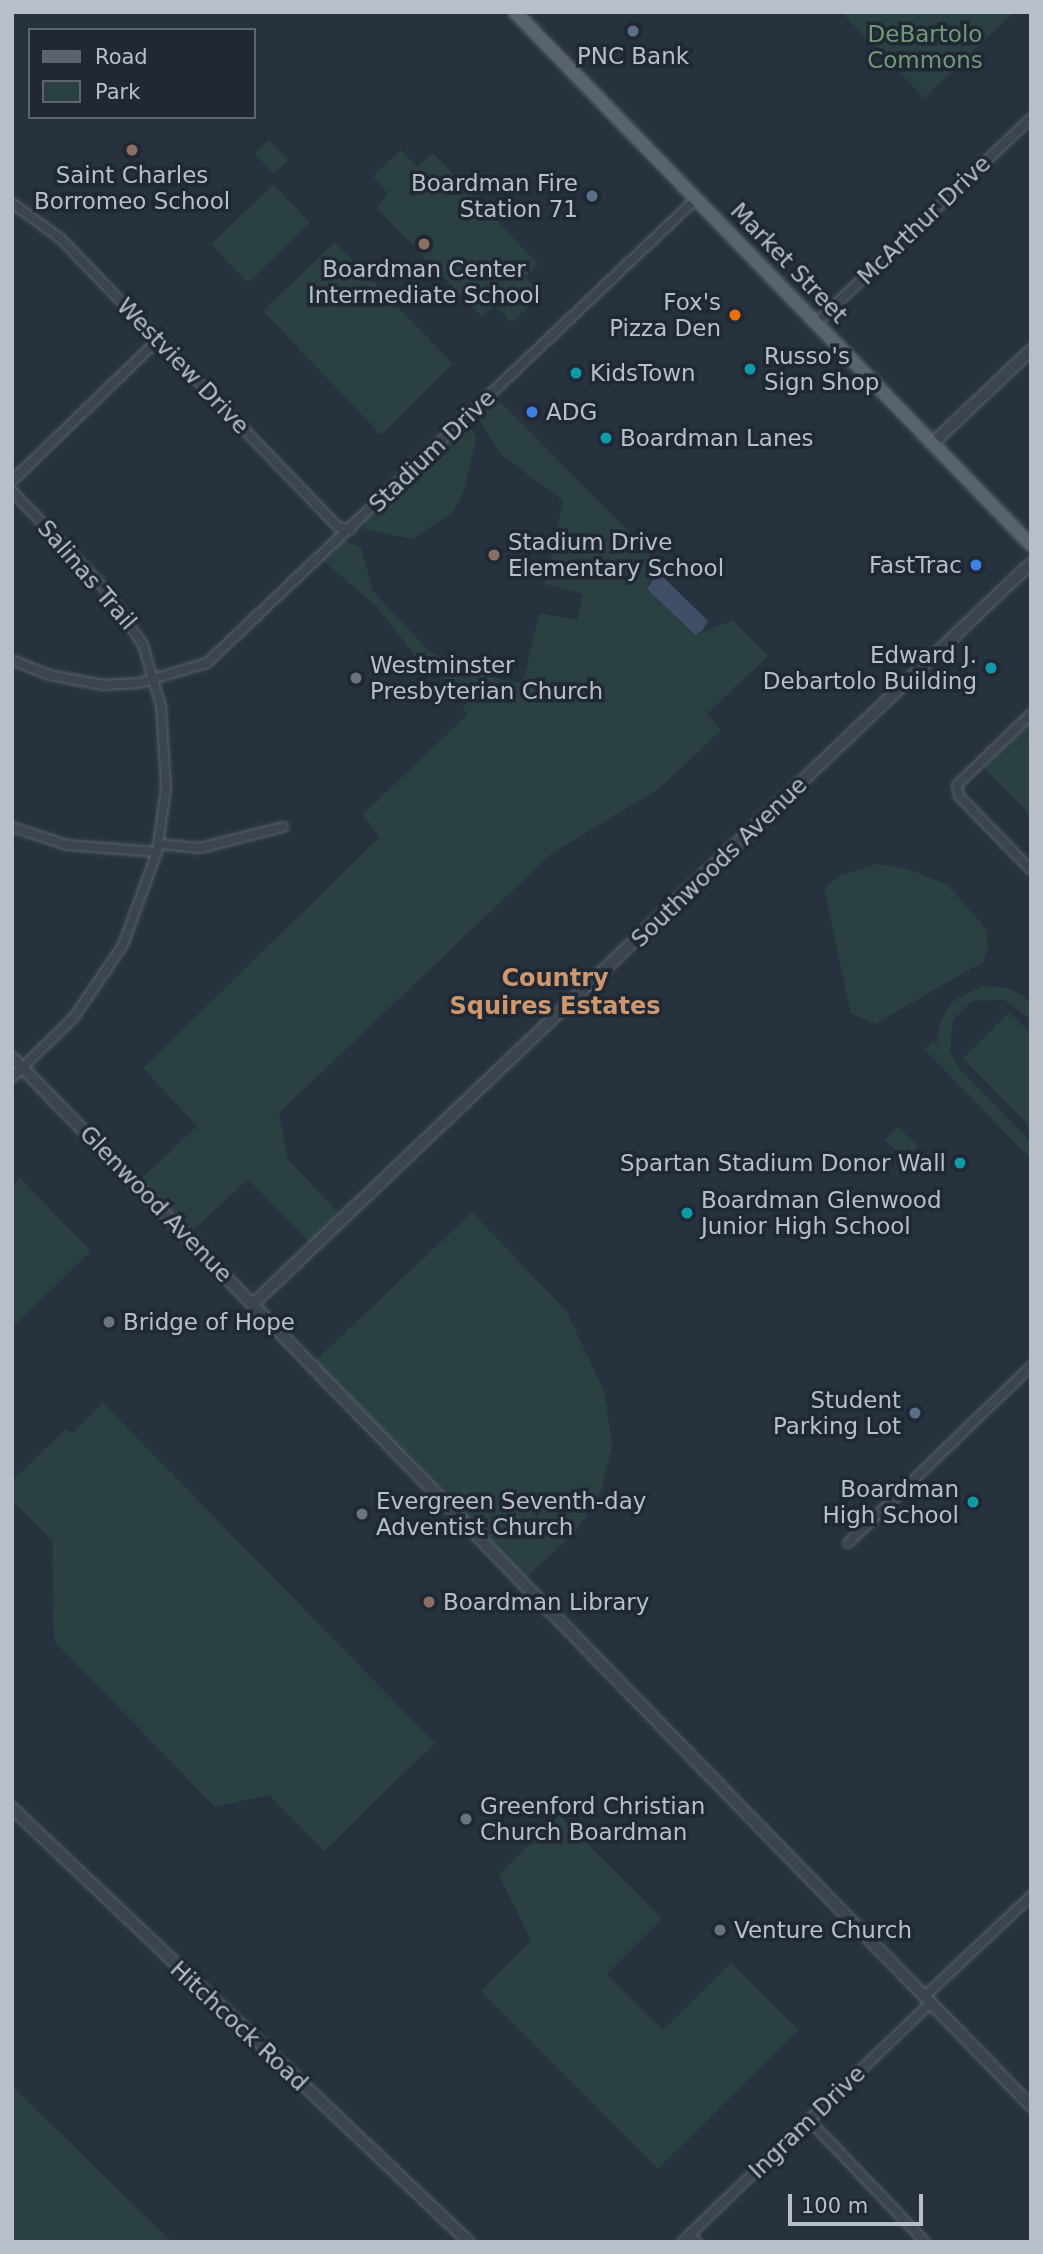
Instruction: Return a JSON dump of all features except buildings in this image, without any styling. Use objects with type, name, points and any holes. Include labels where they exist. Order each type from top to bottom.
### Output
[{"type":"main road","name":"Market Street","points":[[515,12],[1031,545]]},
{"type":"street","name":"McArthur Drive","points":[[817,322],[1031,118]]},
{"type":"street","name":"Stadium Drive","points":[[12,660],[83,683],[155,679],[191,670],[216,657],[696,200]]},
{"type":"street","name":"Westview Drive","points":[[12,202],[60,238],[338,527],[351,530]]},
{"type":"street","points":[[12,481],[158,341]]},
{"type":"street","points":[[933,443],[1031,350]]},
{"type":"street","name":"Salinas Trail","points":[[12,491],[121,609],[144,645],[155,679],[166,751],[158,848],[138,913],[106,973],[74,1017],[12,1078]]},
{"type":"street","name":"Southwoods Avenue","points":[[253,1304],[1031,563]]},
{"type":"street","points":[[1031,714],[957,785],[959,796],[1031,870]]},
{"type":"street","points":[[12,827],[67,845],[158,848],[200,848],[283,827]]},
{"type":"street","name":"Glenwood Avenue","points":[[12,1057],[1031,2106]]},
{"type":"street","points":[[848,1543],[1031,1366]]},
{"type":"street","name":"Hitchcock Road","points":[[12,1808],[469,2242]]},
{"type":"street","name":"Ingram Drive","points":[[682,2242],[809,2120],[1031,1896]]},
{"type":"street","points":[[809,2120],[925,2242]]},
{"type":"street","points":[[690,2234],[697,2242]]},
{"type":"green space","name":"DeBartolo Commons","points":[[841,12],[1014,12],[924,98]]},
{"type":"green space","points":[[269,140],[289,160],[274,174],[255,154]]},
{"type":"green space","points":[[401,150],[417,167],[433,153],[538,264],[525,277],[542,295],[512,322],[495,306],[482,317],[376,207],[388,194],[373,176]]},
{"type":"green space","points":[[274,184],[310,223],[248,283],[211,244]]},
{"type":"green space","points":[[335,242],[453,364],[381,435],[263,311]]},
{"type":"green space","points":[[491,393],[658,561],[662,568],[650,578],[647,589],[691,632],[695,635],[733,620],[768,656],[707,714],[721,730],[660,788],[551,854],[279,1113],[288,1160],[344,1218],[314,1247],[248,1179],[187,1236],[136,1184],[197,1126],[143,1068],[380,837],[362,815],[468,714],[462,708],[467,702],[429,661],[422,665],[377,607],[320,558],[341,539],[361,547],[373,591],[430,652],[455,662],[455,669],[523,684],[539,613],[577,620],[583,594],[545,584],[563,501],[500,454],[474,411]]},
{"type":"green space","points":[[459,426],[472,430],[476,439],[464,491],[452,513],[412,539],[366,530],[361,521]]},
{"type":"green space","points":[[1031,721],[1031,816],[983,767]]},
{"type":"green space","points":[[877,864],[905,868],[948,885],[986,929],[988,948],[983,962],[875,1024],[851,1013],[824,889],[840,875]]},
{"type":"green space","points":[[983,986],[1008,988],[1023,996],[1031,1003],[1031,1020],[1005,1000],[972,1001],[953,1020],[950,1052],[960,1069],[1031,1142],[1031,1159],[924,1049],[933,1041],[937,1044],[940,1022],[953,1001]]},
{"type":"green space","points":[[1010,1012],[1031,1034],[1031,1128],[963,1058]]},
{"type":"green space","points":[[898,1127],[918,1146],[905,1160],[885,1140]]},
{"type":"green space","points":[[20,1178],[91,1251],[12,1328],[12,1186]]},
{"type":"green space","points":[[472,1212],[567,1312],[605,1393],[612,1447],[600,1494],[578,1529],[523,1581],[311,1365]]},
{"type":"green space","points":[[103,1403],[435,1743],[324,1851],[269,1795],[215,1807],[54,1641],[52,1541],[12,1500],[12,1481],[66,1429],[72,1434]]},
{"type":"green space","points":[[559,1815],[662,1919],[607,1974],[663,2030],[731,1963],[798,2030],[658,2169],[481,1991],[531,1941],[499,1875]]},
{"type":"green space","points":[[12,2086],[172,2242],[12,2242]]},
{"type":"water","points":[[658,572],[708,621],[702,631],[695,635],[647,589]]},
{"type":"place","name":"PNC Bank","points":[[633,31]]},
{"type":"place","name":"Saint Charles Borromeo School","points":[[132,150]]},
{"type":"place","name":"Boardman Fire Station 71","points":[[592,196]]},
{"type":"place","name":"Boardman Center Intermediate School","points":[[424,244]]},
{"type":"place","name":"Fox's Pizza Den","points":[[735,315]]},
{"type":"place","name":"Russo's Sign Shop","points":[[750,369]]},
{"type":"place","name":"KidsTown","points":[[576,373]]},
{"type":"place","name":"ADG","points":[[532,412]]},
{"type":"place","name":"Boardman Lanes","points":[[606,438]]},
{"type":"place","name":"Stadium Drive Elementary School","points":[[494,555]]},
{"type":"place","name":"FastTrac","points":[[976,565]]},
{"type":"place","name":"Edward J. Debartolo Building","points":[[991,668]]},
{"type":"place","name":"Westminster Presbyterian Church","points":[[356,678]]},
{"type":"place","name":"Spartan Stadium Donor Wall","points":[[960,1163]]},
{"type":"place","name":"Boardman Glenwood Junior High School","points":[[687,1213]]},
{"type":"place","name":"Bridge of Hope","points":[[109,1322]]},
{"type":"place","name":"Student Parking Lot","points":[[915,1413]]},
{"type":"place","name":"Boardman High School","points":[[973,1502]]},
{"type":"place","name":"Evergreen Seventh-day Adventist Church","points":[[362,1514]]},
{"type":"place","name":"Boardman Library","points":[[429,1602]]},
{"type":"place","name":"Greenford Christian Church Boardman","points":[[466,1819]]},
{"type":"place","name":"Venture Church","points":[[720,1930]]},
{"type":"district","name":"Country Squires Estates","points":[[555,993]]}]
